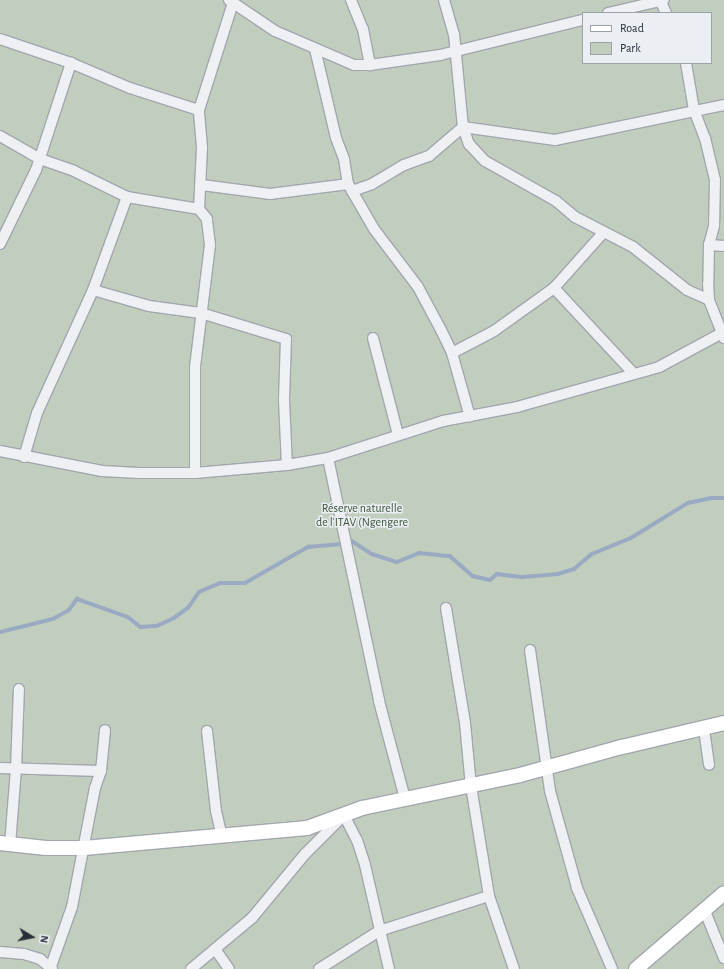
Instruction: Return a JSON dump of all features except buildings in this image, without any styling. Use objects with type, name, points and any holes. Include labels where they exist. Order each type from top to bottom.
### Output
[{"type":"street","points":[[351,0],[363,29],[370,65]]},
{"type":"street","points":[[444,0],[454,34],[454,50],[463,127],[469,144],[485,161],[556,201],[575,217],[603,233],[633,247],[687,290],[709,300]]},
{"type":"street","points":[[612,12],[661,0],[666,12]]},
{"type":"street","points":[[199,209],[202,185],[199,110],[231,1],[274,31],[354,65],[370,65],[440,55],[454,50],[582,20]]},
{"type":"street","points":[[0,39],[71,63],[130,88],[199,110]]},
{"type":"street","points":[[315,49],[336,138],[344,160],[350,187],[374,229],[418,287],[452,353],[470,417]]},
{"type":"street","points":[[0,244],[21,204],[40,159],[71,63]]},
{"type":"street","points":[[1,455],[24,457],[102,471],[195,473],[288,465],[328,458],[443,421],[517,407],[659,367],[723,336],[709,300],[709,245],[714,226],[715,180],[705,138],[694,110],[686,64]]},
{"type":"street","points":[[202,185],[270,194],[372,184],[404,165],[429,156],[463,127],[555,140],[724,105]]},
{"type":"street","points":[[0,136],[40,159],[74,171],[128,197],[199,209],[207,218],[210,231],[195,367],[195,473]]},
{"type":"street","points":[[24,457],[37,413],[93,290],[128,197]]},
{"type":"street","points":[[452,353],[494,331],[554,288],[603,233]]},
{"type":"street","points":[[709,245],[724,246]]},
{"type":"street","points":[[554,288],[634,374]]},
{"type":"street","points":[[93,290],[149,306],[201,313],[286,339],[284,400],[288,465]]},
{"type":"street","points":[[373,338],[398,435]]},
{"type":"street","points":[[328,458],[379,701],[405,798]]},
{"type":"street","points":[[446,608],[465,723],[471,786],[489,896],[514,969]]},
{"type":"street","points":[[530,650],[546,768],[577,888],[612,969]]},
{"type":"street","points":[[19,689],[16,769],[5,844],[84,848],[222,837],[308,828],[362,808],[405,798],[471,786],[546,768],[622,747],[704,729],[724,723]]},
{"type":"street","points":[[704,729],[709,765]]},
{"type":"street","points":[[0,952],[24,954],[40,958],[50,969],[72,907],[95,788],[101,771],[105,730]]},
{"type":"street","points":[[207,731],[216,811],[222,837]]},
{"type":"street","points":[[0,768],[53,768],[101,771]]},
{"type":"street","points":[[344,815],[357,840],[365,865],[388,969]]},
{"type":"street","points":[[191,969],[252,918],[306,854],[344,815]]},
{"type":"street","points":[[636,969],[724,893]]},
{"type":"street","points":[[319,969],[379,931],[489,896]]},
{"type":"street","points":[[704,909],[724,958]]},
{"type":"street","points":[[215,949],[229,969]]},
{"type":"green space","name":"Réserve naturelle de l'ITAV (Ngengere","points":[[0,0],[724,0],[724,969],[0,969]]},
{"type":"waterway","points":[[352,541],[372,554],[397,562],[419,553],[450,556],[473,576],[490,580],[497,574],[523,577],[558,574],[574,569],[592,554],[631,538],[688,503],[712,498],[724,498]]},
{"type":"waterway","points":[[0,632],[53,619],[69,610],[77,599],[128,617],[141,627],[157,626],[174,618],[188,608],[199,592],[220,583],[245,583],[308,547],[341,544]]}]
